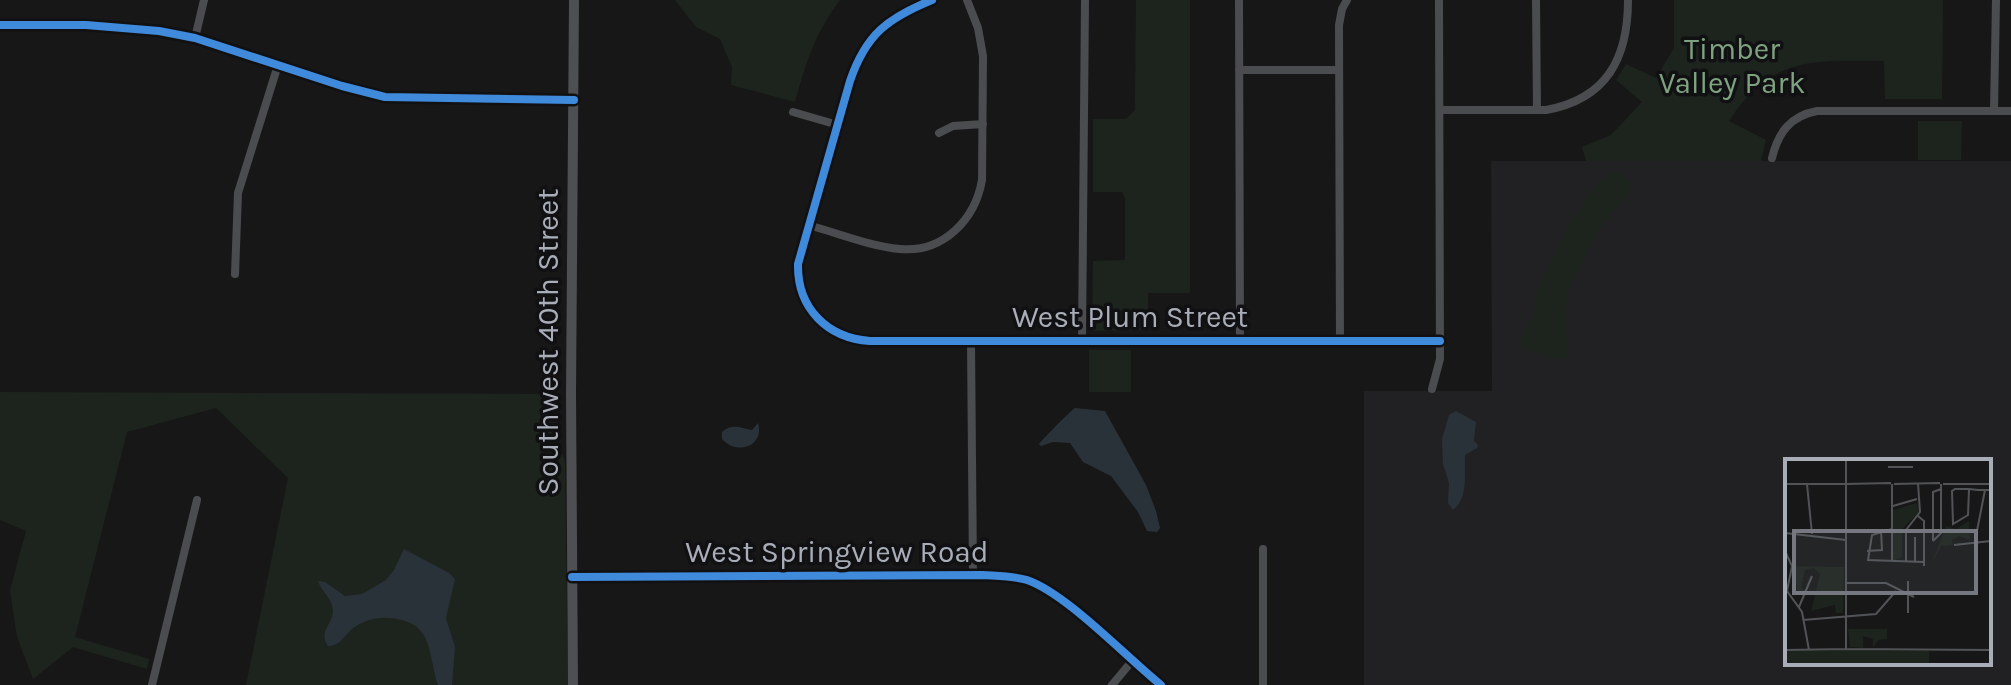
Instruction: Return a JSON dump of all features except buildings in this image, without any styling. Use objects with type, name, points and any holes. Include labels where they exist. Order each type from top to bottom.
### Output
[{"type":"main road","name":"Southwest 40th Street","points":[[573,685],[574,0]]},
{"type":"street","points":[[195,38],[204,0]]},
{"type":"street","points":[[932,0],[902,13],[877,31],[860,54],[808,225],[906,249],[930,246],[960,227],[973,210],[981,189],[982,46],[967,0]]},
{"type":"street","points":[[1082,341],[1085,0]]},
{"type":"street","points":[[1239,0],[1240,341]]},
{"type":"street","points":[[1340,341],[1340,18],[1347,0]]},
{"type":"street","points":[[1432,389],[1438,373],[1440,341],[1439,0]]},
{"type":"street","points":[[1536,0],[1537,110]]},
{"type":"street","points":[[1440,110],[1537,110],[1572,103],[1603,81],[1623,48],[1628,24],[1628,0]]},
{"type":"street","points":[[1994,111],[1996,0]]},
{"type":"street","points":[[0,25],[133,28],[195,38],[385,97],[574,100]]},
{"type":"street","points":[[235,274],[238,193],[278,65]]},
{"type":"street","points":[[1239,70],[1339,70]]},
{"type":"street","points":[[1772,158],[1778,138],[1785,128],[1802,115],[1817,111],[2011,111]]},
{"type":"street","points":[[793,112],[838,125]]},
{"type":"street","points":[[939,133],[953,126],[983,124]]},
{"type":"street","name":"West Plum Street","points":[[808,225],[799,257],[799,283],[806,303],[823,324],[840,335],[859,340],[1440,341]]},
{"type":"street","points":[[971,341],[973,575]]},
{"type":"street","points":[[152,685],[197,500]]},
{"type":"street","points":[[1263,549],[1263,685]]},
{"type":"street","name":"West Springview Road","points":[[572,577],[1014,577],[1061,600],[1161,685]]},
{"type":"street","points":[[1112,685],[1132,661]]},
{"type":"shaded area","points":[[1491,161],[2011,161],[2011,685],[1364,685],[1364,391],[1492,391]]},
{"type":"shaded area","points":[[1075,408],[1105,411],[1146,485],[1160,528],[1157,532],[1147,531],[1138,512],[1111,476],[1083,462],[1070,443],[1039,444]]},
{"type":"shaded area","points":[[1456,411],[1476,422],[1474,441],[1478,445],[1465,455],[1464,492],[1453,510],[1448,503],[1449,483],[1443,464],[1442,439],[1449,415]]},
{"type":"shaded area","points":[[758,423],[757,438],[748,446],[735,447],[722,439],[722,432],[730,428],[752,430]]},
{"type":"shaded area","points":[[404,549],[455,579],[446,618],[455,647],[452,685],[438,685],[426,640],[421,631],[403,620],[369,620],[352,629],[336,644],[328,646],[325,641],[333,610],[318,581],[325,582],[345,596],[362,594],[386,580]]},
{"type":"green space","points":[[675,0],[840,0],[812,49],[795,102],[731,85],[732,67],[720,39],[696,27]]},
{"type":"green space","points":[[1136,0],[1190,0],[1190,293],[1148,293],[1148,330],[1092,331],[1093,261],[1125,260],[1125,198],[1122,192],[1093,192],[1093,119],[1126,119],[1135,110]]},
{"type":"green space","name":"Timber Valley Park","points":[[1674,0],[1943,0],[1942,99],[1885,99],[1884,61],[1836,61],[1796,66],[1761,84],[1729,121],[1766,140],[1761,161],[1586,161],[1582,147],[1611,135],[1642,102],[1616,80],[1626,64],[1656,78],[1674,48]]},
{"type":"green space","points":[[1918,121],[1962,121],[1961,160],[1918,160]]},
{"type":"green space","points":[[1619,172],[1631,181],[1628,195],[1599,229],[1568,291],[1565,318],[1568,357],[1559,359],[1528,351],[1522,344],[1522,338],[1533,316],[1539,285],[1568,228],[1598,182],[1605,176]]},
{"type":"green space","points":[[1089,350],[1131,350],[1131,392],[1089,392]]},
{"type":"green space","points":[[0,392],[555,394],[555,436],[565,461],[568,685],[246,685],[288,478],[216,408],[127,432],[75,637],[149,659],[147,669],[73,647],[33,679],[17,637],[10,590],[26,531],[0,520]]},
{"type":"cycle path","points":[[932,0],[880,30],[863,51],[850,81],[798,264],[799,280],[809,307],[828,327],[840,334],[870,341],[1440,341]]},
{"type":"cycle path","points":[[0,25],[86,25],[159,31],[195,38],[385,97],[574,100]]},
{"type":"cycle path","points":[[572,577],[983,575],[1027,580],[1060,598],[1161,685]]}]
